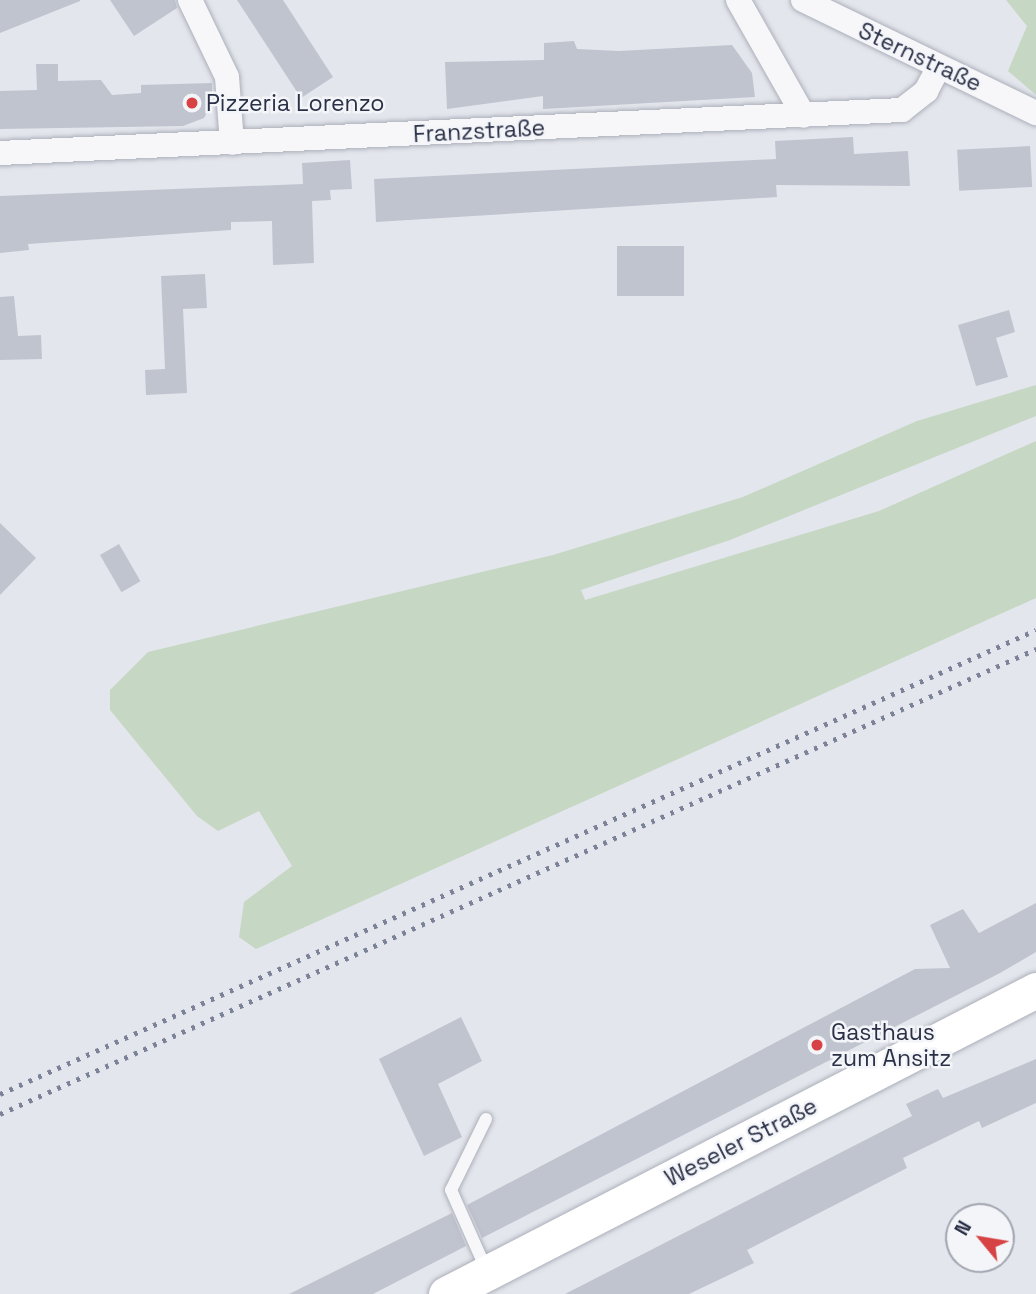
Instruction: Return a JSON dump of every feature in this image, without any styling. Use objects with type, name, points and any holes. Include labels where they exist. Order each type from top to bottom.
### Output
[{"type":"main road","name":"Weseler Straße","points":[[446,1294],[1036,990]]},
{"type":"street","points":[[190,0],[227,77],[232,143]]},
{"type":"street","points":[[738,0],[804,116]]},
{"type":"street","name":"Sternstraße","points":[[803,0],[937,68],[1036,113]]},
{"type":"street","name":"Franzstraße","points":[[0,153],[902,110],[926,91],[937,68]]},
{"type":"lane","points":[[486,1119],[451,1191],[488,1273]]},
{"type":"green space","points":[[1006,0],[1036,0],[1036,95],[1008,71],[1027,26]]},
{"type":"green space","points":[[1036,385],[1036,416],[730,540],[581,590],[585,600],[879,511],[1036,441],[1036,598],[256,949],[239,937],[244,902],[292,866],[259,811],[218,831],[197,816],[110,710],[110,690],[148,652],[553,555],[743,497],[917,421]]},
{"type":"building","points":[[0,0],[80,0],[80,1],[0,33]]},
{"type":"building","points":[[110,0],[175,0],[177,8],[134,36]]},
{"type":"building","points":[[237,0],[283,0],[333,77],[301,98]]},
{"type":"building","points":[[574,41],[577,49],[619,51],[732,45],[752,73],[755,97],[543,109],[543,96],[447,109],[445,62],[544,60],[544,43]]},
{"type":"building","points":[[36,64],[58,64],[58,81],[101,80],[112,95],[141,93],[141,85],[212,83],[212,104],[204,118],[183,126],[0,129],[0,91],[37,90]]},
{"type":"building","points":[[853,137],[854,154],[908,151],[910,186],[776,185],[777,197],[376,222],[374,179],[776,159],[775,141]]},
{"type":"building","points":[[1030,146],[1032,187],[959,191],[957,150]]},
{"type":"building","points":[[350,160],[352,189],[330,190],[331,200],[312,201],[314,263],[273,265],[272,221],[231,222],[231,230],[28,244],[29,250],[0,253],[0,196],[303,184],[302,163]]},
{"type":"building","points":[[617,246],[684,246],[684,296],[617,296]]},
{"type":"building","points":[[205,274],[207,308],[183,309],[187,393],[146,395],[145,370],[165,369],[161,276]]},
{"type":"building","points":[[14,296],[18,336],[41,335],[42,359],[0,360],[0,297]]},
{"type":"building","points":[[1009,310],[1015,332],[996,338],[1008,377],[976,386],[958,325]]},
{"type":"building","points":[[0,523],[36,558],[0,595]]},
{"type":"building","points":[[119,544],[140,581],[121,592],[100,555]]},
{"type":"building","points":[[1036,903],[1036,952],[1000,973],[482,1238],[467,1205],[915,969],[950,968],[930,925],[963,909],[979,933]]},
{"type":"building","points":[[461,1017],[482,1061],[438,1084],[462,1137],[424,1156],[379,1059]]},
{"type":"building","points":[[1036,1059],[1036,1103],[982,1128],[979,1121],[903,1158],[907,1168],[747,1250],[754,1263],[689,1294],[565,1294],[912,1116],[906,1104],[938,1089],[943,1098]]},
{"type":"building","points":[[452,1213],[466,1246],[373,1294],[289,1294]]},
{"type":"railway","points":[[0,1094],[1036,630]]},
{"type":"railway","points":[[0,1114],[1036,649]]},
{"type":"place","name":"Pizzeria Lorenzo","points":[[192,103]]},
{"type":"place","name":"Gasthaus zum Ansitz","points":[[817,1045]]}]
